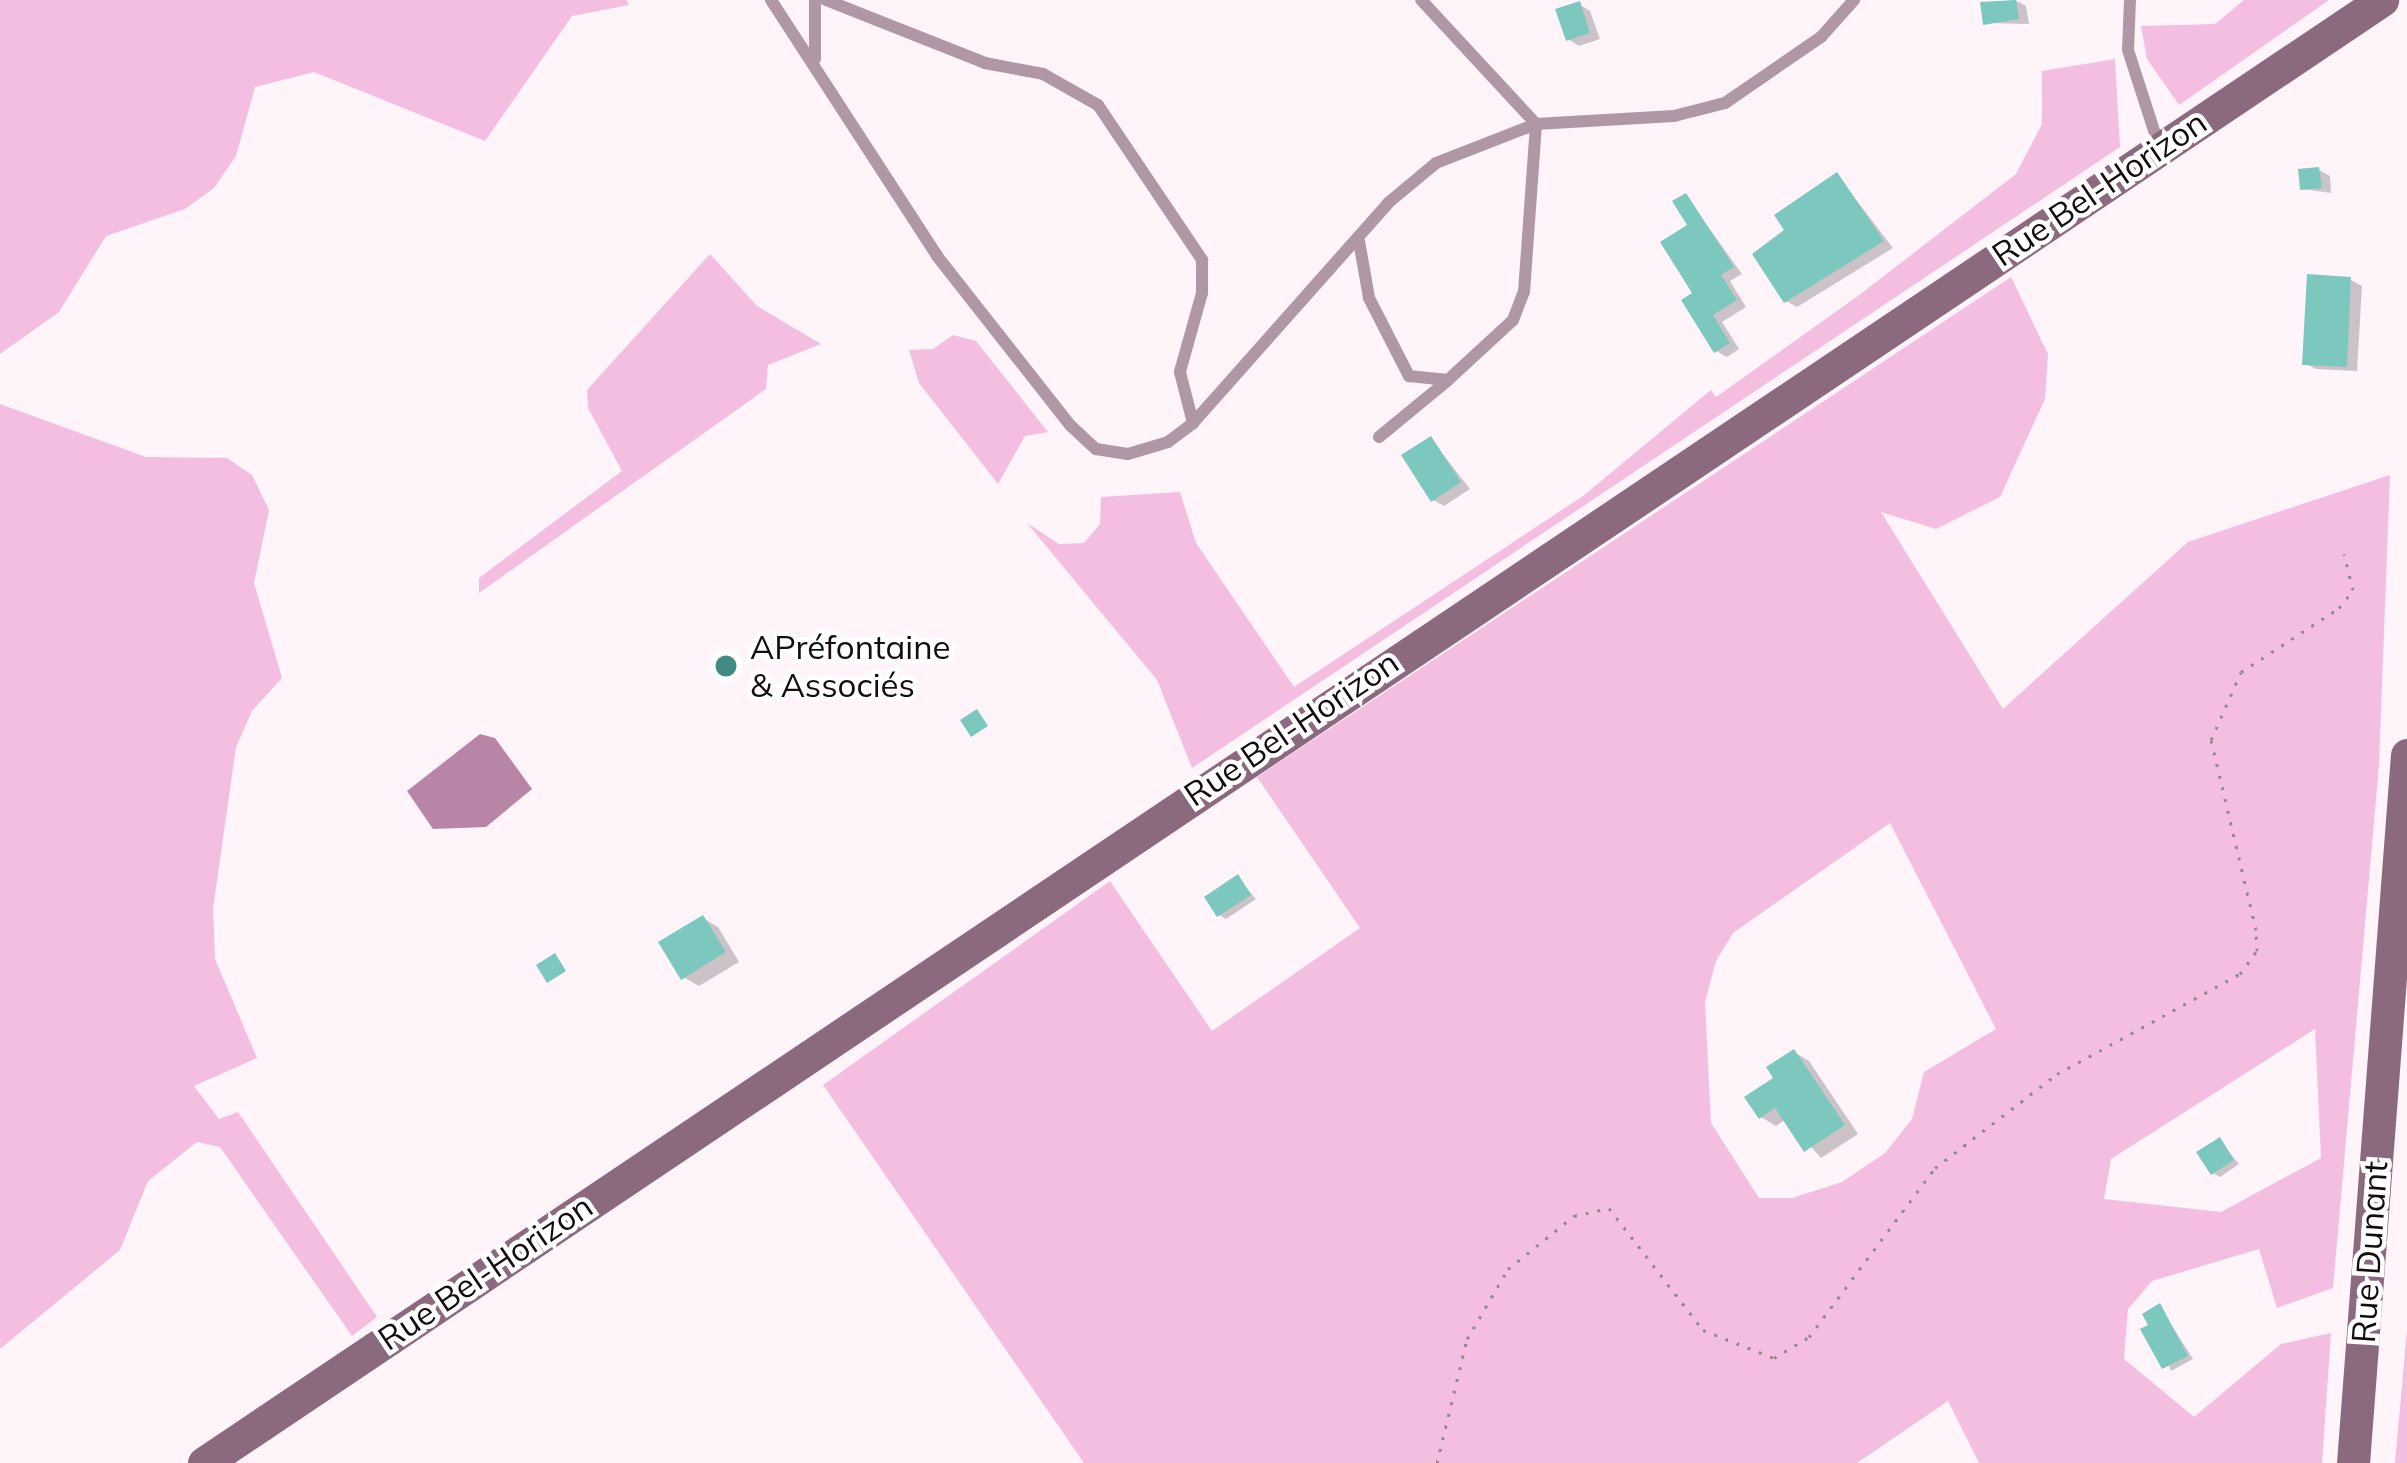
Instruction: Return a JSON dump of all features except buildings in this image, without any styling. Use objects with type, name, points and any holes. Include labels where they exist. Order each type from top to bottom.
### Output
[{"type":"street","name":"Rue Bel-Horizon","points":[[204,1463],[2382,0]]},
{"type":"street","name":"Rue Dunant","points":[[2353,1463],[2407,755]]},
{"type":"lane","points":[[771,0],[815,59],[938,256],[1071,426],[1096,449],[1128,454],[1168,442],[1193,423],[1436,163],[1536,124],[1674,116],[1725,103],[1821,37],[1854,0]]},
{"type":"lane","points":[[814,0],[815,59]]},
{"type":"lane","points":[[826,0],[985,63],[1043,74],[1098,105],[1202,260],[1202,293],[1180,372],[1193,423]]},
{"type":"lane","points":[[1379,437],[1498,339],[1524,292],[1536,124],[1421,0]]},
{"type":"lane","points":[[2130,0],[2128,50],[2160,147]]},
{"type":"lane","points":[[1359,241],[1370,298],[1409,376],[1448,380]]},
{"type":"path","points":[[1437,1463],[1467,1339],[1508,1269],[1574,1216],[1609,1208],[1703,1330],[1774,1358],[1809,1337],[1936,1168],[2056,1074],[2240,974],[2257,952],[2257,930],[2211,740],[2241,672],[2339,608],[2353,590],[2344,554]]},
{"type":"shaded area","points":[[0,0],[626,0],[629,5],[572,16],[485,141],[314,72],[255,87],[236,156],[214,188],[185,209],[106,236],[59,312],[0,354]]},
{"type":"shaded area","points":[[2244,0],[2329,0],[2179,105],[2147,59],[2141,26],[2215,24]]},
{"type":"shaded area","points":[[2115,59],[2120,147],[1192,768],[1157,680],[1027,523],[1059,544],[1084,543],[1100,524],[1101,497],[1180,492],[1196,543],[1294,687],[1583,496],[1711,390],[1716,397],[1858,296],[2016,174],[2042,124],[2042,71]]},
{"type":"shaded area","points":[[710,254],[757,306],[821,344],[768,365],[766,389],[479,593],[479,578],[622,471],[588,408],[587,390]]},
{"type":"shaded area","points":[[2011,277],[2048,354],[2045,399],[2000,497],[1936,529],[1881,512],[2003,709],[2188,542],[2390,475],[2379,765],[2333,1288],[2277,1308],[2259,1249],[2152,1281],[2128,1309],[2124,1359],[2194,1417],[2281,1344],[2331,1333],[2322,1463],[1979,1463],[1948,1401],[1857,1463],[1084,1463],[823,1085],[1110,881],[1212,1031],[1360,928],[1257,777]],"holes":[[[1890,823],[1996,1029],[1924,1072],[1912,1119],[1885,1153],[1842,1182],[1792,1198],[1759,1198],[1711,1123],[1705,1002],[1716,961],[1733,933]],[[2315,1029],[2321,1158],[2221,1212],[2104,1199],[2111,1159]]]},
{"type":"shaded area","points":[[953,335],[976,341],[1048,432],[1025,436],[998,484],[919,383],[909,350],[933,349]]},
{"type":"shaded area","points":[[0,404],[146,457],[227,458],[252,475],[269,510],[254,583],[282,678],[252,711],[236,747],[213,909],[215,959],[257,1058],[194,1086],[219,1119],[238,1112],[377,1317],[352,1336],[220,1147],[197,1142],[148,1181],[120,1250],[0,1349]]},
{"type":"shaded area","points":[[480,734],[495,738],[532,789],[486,827],[433,829],[407,791]]},
{"type":"shaded area","points":[[2407,1330],[2407,1463],[2395,1463]]},
{"type":"place","name":"APréfontaine & Associés","points":[[726,666]]}]
